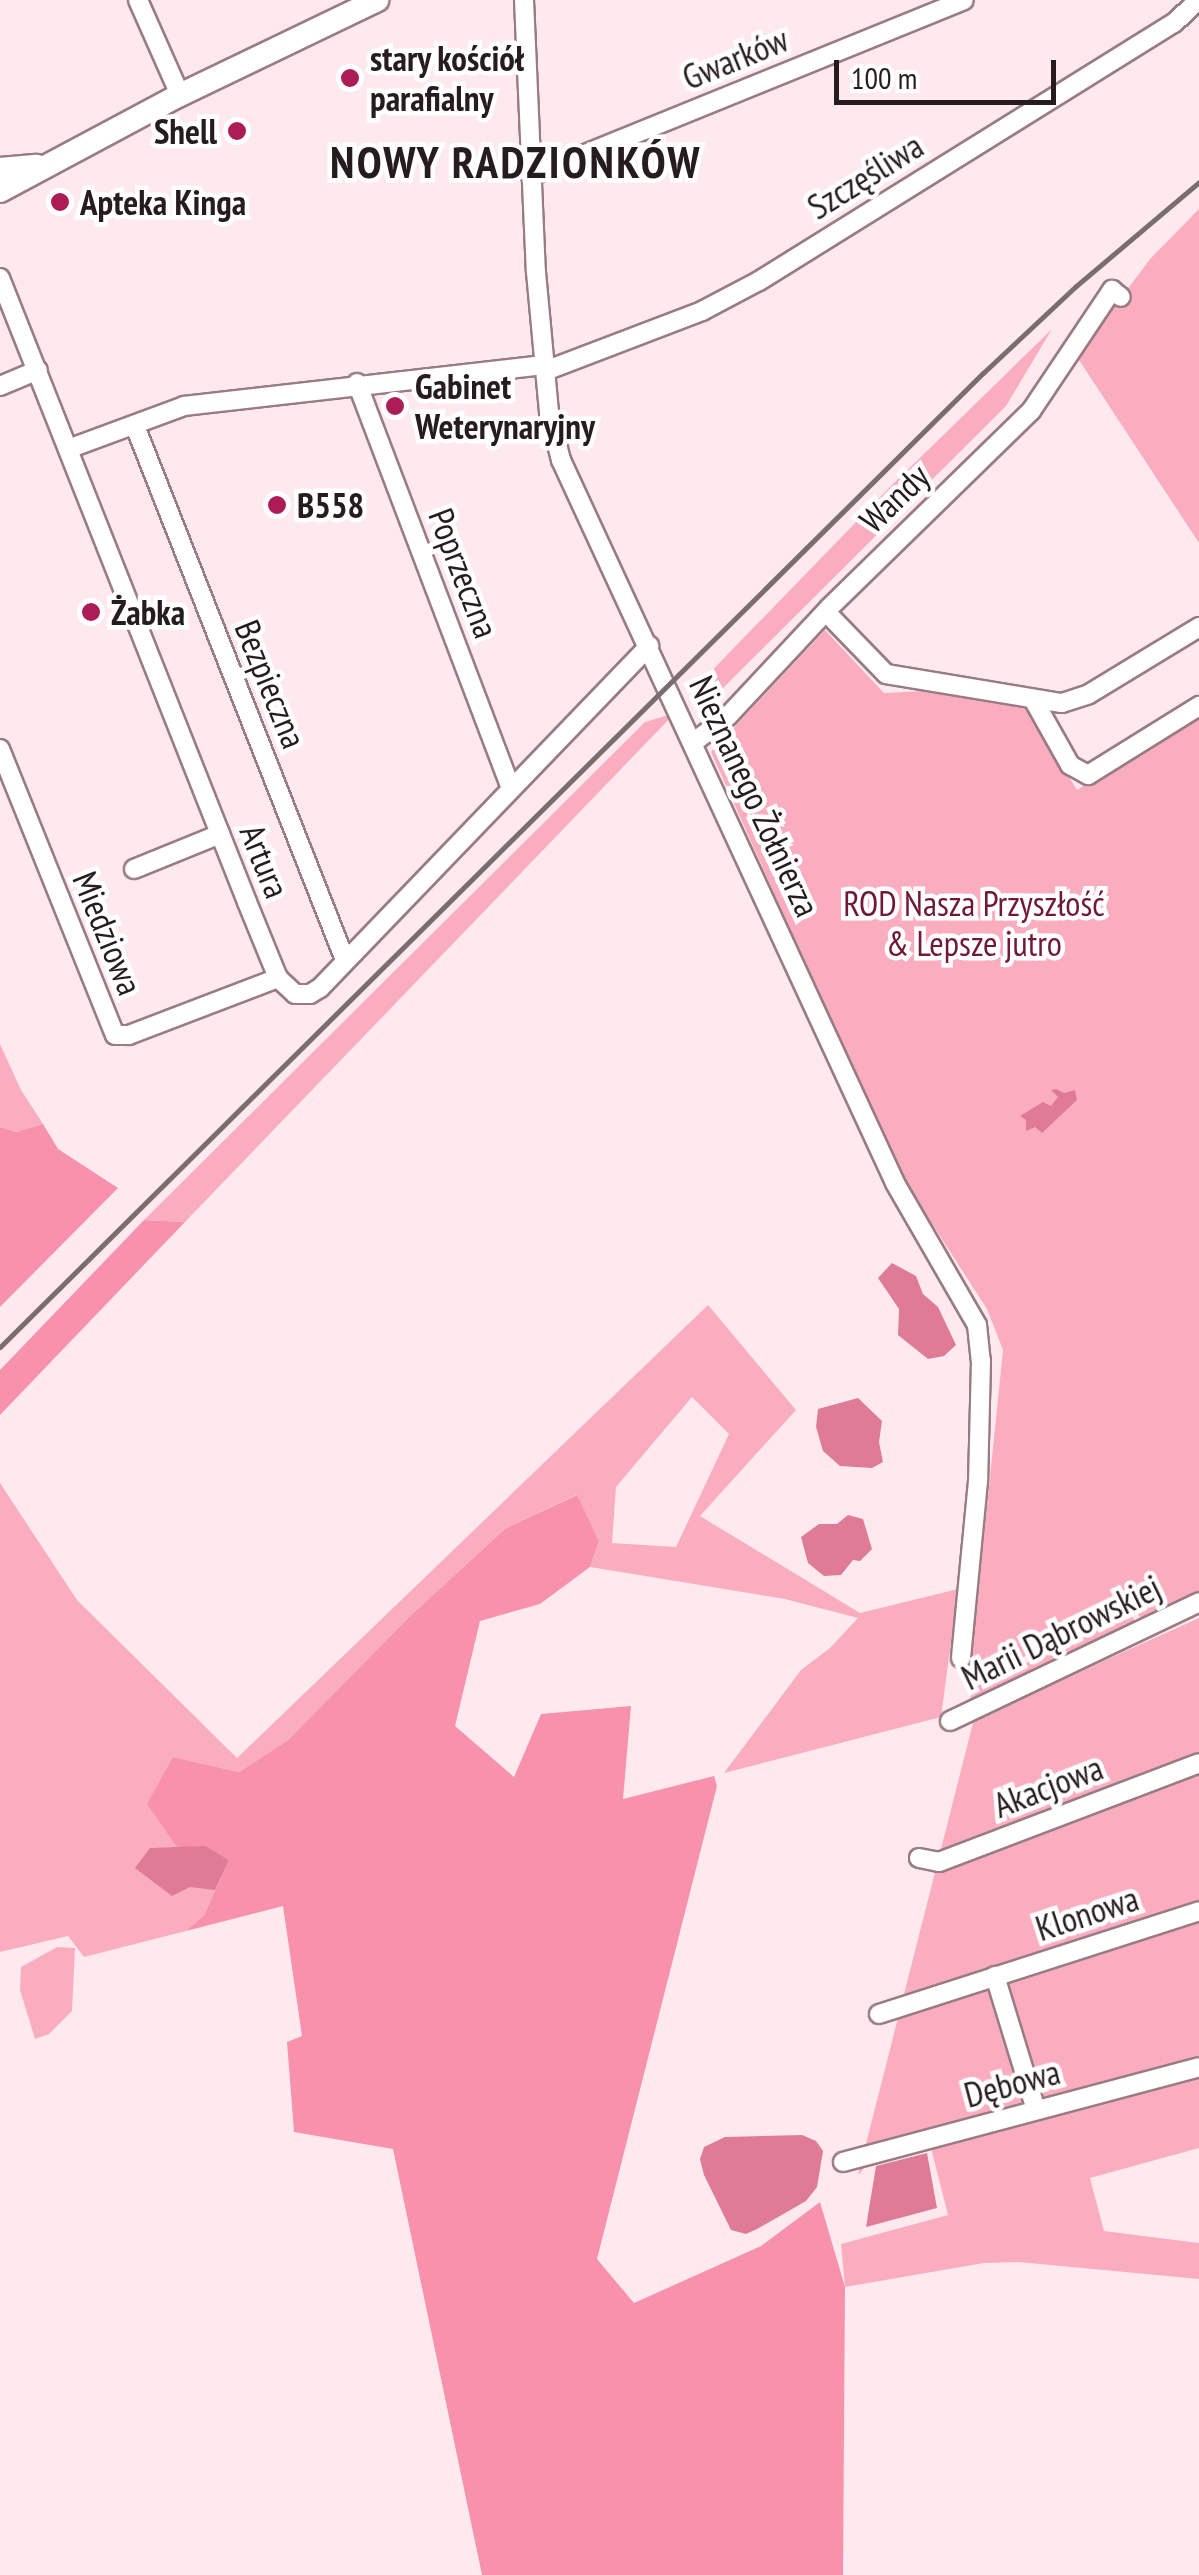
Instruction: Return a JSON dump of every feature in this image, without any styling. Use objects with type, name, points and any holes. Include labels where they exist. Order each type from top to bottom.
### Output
[{"type":"street","points":[[138,0],[180,95]]},
{"type":"street","points":[[0,191],[40,166],[180,95],[377,0]]},
{"type":"street","name":"Nieznanego Żołnierza","points":[[524,0],[531,176],[545,368],[561,460],[895,1183],[977,1325],[982,1375],[978,1481],[961,1658]]},
{"type":"street","name":"Gwarków","points":[[531,176],[964,0]]},
{"type":"street","name":"Szczęśliwa","points":[[68,449],[184,406],[357,383],[545,368],[738,293],[1174,22],[1199,0]]},
{"type":"street","points":[[0,169],[40,166]]},
{"type":"street","name":"Artura","points":[[0,278],[278,978]]},
{"type":"street","name":"Wandy","points":[[694,742],[728,716],[826,612],[1031,410],[1112,290],[1121,296]]},
{"type":"street","points":[[0,386],[38,370]]},
{"type":"street","name":"Poprzeczna","points":[[357,383],[510,786]]},
{"type":"street","name":"Bezpieczna","points":[[137,431],[346,960]]},
{"type":"street","points":[[826,612],[886,674],[1062,703],[1089,694],[1199,627]]},
{"type":"street","points":[[278,978],[295,994],[310,994],[648,646]]},
{"type":"street","points":[[1033,699],[1070,764],[1088,775],[1199,706]]},
{"type":"street","name":"Miedziowa","points":[[0,749],[115,1035],[129,1035],[278,978]]},
{"type":"street","points":[[134,869],[220,834]]},
{"type":"street","name":"Marii Dąbrowskiej","points":[[950,1721],[1199,1602]]},
{"type":"street","name":"Akacjowa","points":[[919,1858],[939,1862],[1199,1763]]},
{"type":"street","name":"Klonowa","points":[[878,2014],[1199,1910]]},
{"type":"street","points":[[994,1976],[1036,2110]]},
{"type":"street","name":"Dębowa","points":[[843,2162],[1199,2066]]},
{"type":"green space","points":[[1199,209],[1199,543],[1077,357],[1150,259]]},
{"type":"green space","points":[[1052,329],[1006,406],[705,706],[693,690],[890,487]]},
{"type":"green space","name":"ROD Nasza Przyszłość & Lepsze jutro","points":[[825,630],[884,693],[944,690],[1023,703],[1077,790],[1199,713],[1199,1592],[1142,1620],[1132,1606],[987,1674],[970,1672],[1003,1350],[987,1309],[898,1171],[711,752]]},
{"type":"green space","points":[[675,713],[185,1222],[144,1220],[645,722]]},
{"type":"green space","points":[[0,1044],[21,1090],[43,1124],[18,1132],[0,1127]]},
{"type":"green space","points":[[708,1305],[796,1410],[700,1516],[860,1613],[958,1589],[941,1717],[724,1773],[801,1670],[830,1648],[858,1618],[785,1599],[590,1567],[599,1541],[576,1495],[506,1528],[411,1615],[288,1740],[239,1772],[173,1757],[206,1846],[229,1860],[204,1915],[186,1931],[84,1957],[68,1936],[0,1952],[0,1483],[77,1600],[237,1758]],"holes":[[[692,1397],[729,1434],[676,1547],[612,1543],[616,1487]]]},
{"type":"green space","points":[[1131,1614],[1136,1623],[971,1702],[969,1679],[990,1680]]},
{"type":"green space","points":[[1199,1618],[1199,2148],[1090,2178],[1104,2231],[1199,2243],[1199,2279],[1018,2262],[984,2263],[845,2287],[841,2244],[948,2215],[931,2148],[868,2164],[858,2175],[974,1719]]},
{"type":"green space","points":[[57,1947],[75,1948],[72,2011],[49,2034],[35,2039],[20,1990],[21,1967]]},
{"type":"shaded area","points":[[1051,1090],[1064,1093],[1075,1090],[1077,1100],[1042,1133],[1035,1127],[1026,1131],[1026,1120],[1020,1116],[1043,1102],[1051,1106],[1058,1097]]},
{"type":"shaded area","points":[[43,1124],[58,1149],[118,1188],[0,1307],[0,1127],[17,1132]]},
{"type":"shaded area","points":[[144,1220],[185,1222],[0,1415],[0,1370]]},
{"type":"shaded area","points":[[892,1263],[916,1276],[923,1294],[938,1307],[956,1345],[944,1356],[928,1359],[898,1335],[899,1309],[878,1278]]},
{"type":"shaded area","points":[[858,1398],[882,1421],[879,1442],[883,1462],[872,1468],[840,1466],[823,1451],[816,1427],[818,1409]]},
{"type":"shaded area","points":[[577,1495],[599,1541],[590,1567],[540,1604],[480,1621],[455,1726],[514,1777],[541,1714],[631,1706],[623,1799],[714,1776],[717,1786],[597,2259],[634,2303],[761,2246],[820,2202],[845,2287],[843,2575],[482,2575],[393,2149],[294,2132],[287,2042],[302,2036],[283,1906],[186,1931],[204,1915],[229,1860],[206,1846],[179,1850],[147,1804],[173,1757],[239,1772],[288,1740],[411,1615],[506,1528]]},
{"type":"shaded area","points":[[848,1515],[863,1519],[872,1549],[860,1561],[853,1560],[841,1575],[824,1576],[808,1563],[801,1537],[819,1524],[837,1524]]},
{"type":"shaded area","points":[[206,1846],[229,1860],[215,1890],[190,1887],[172,1896],[135,1868],[150,1848]]},
{"type":"shaded area","points":[[802,2135],[816,2141],[823,2151],[817,2187],[806,2201],[757,2229],[746,2234],[731,2230],[704,2175],[700,2159],[704,2147],[725,2137]]},
{"type":"shaded area","points":[[927,2153],[937,2208],[866,2227],[876,2166]]},
{"type":"railway","points":[[0,1347],[983,373],[1076,286],[1199,182]]},
{"type":"place","name":"stary kościół parafialny","points":[[350,78]]},
{"type":"place","name":"Shell","points":[[237,131]]},
{"type":"place","name":"Apteka Kinga","points":[[60,202]]},
{"type":"place","name":"Gabinet Weterynaryjny","points":[[395,406]]},
{"type":"place","name":"B558","points":[[277,505]]},
{"type":"place","name":"Żabka","points":[[91,612]]},
{"type":"district","name":"NOWY RADZIONKÓW","points":[[516,162]]}]
